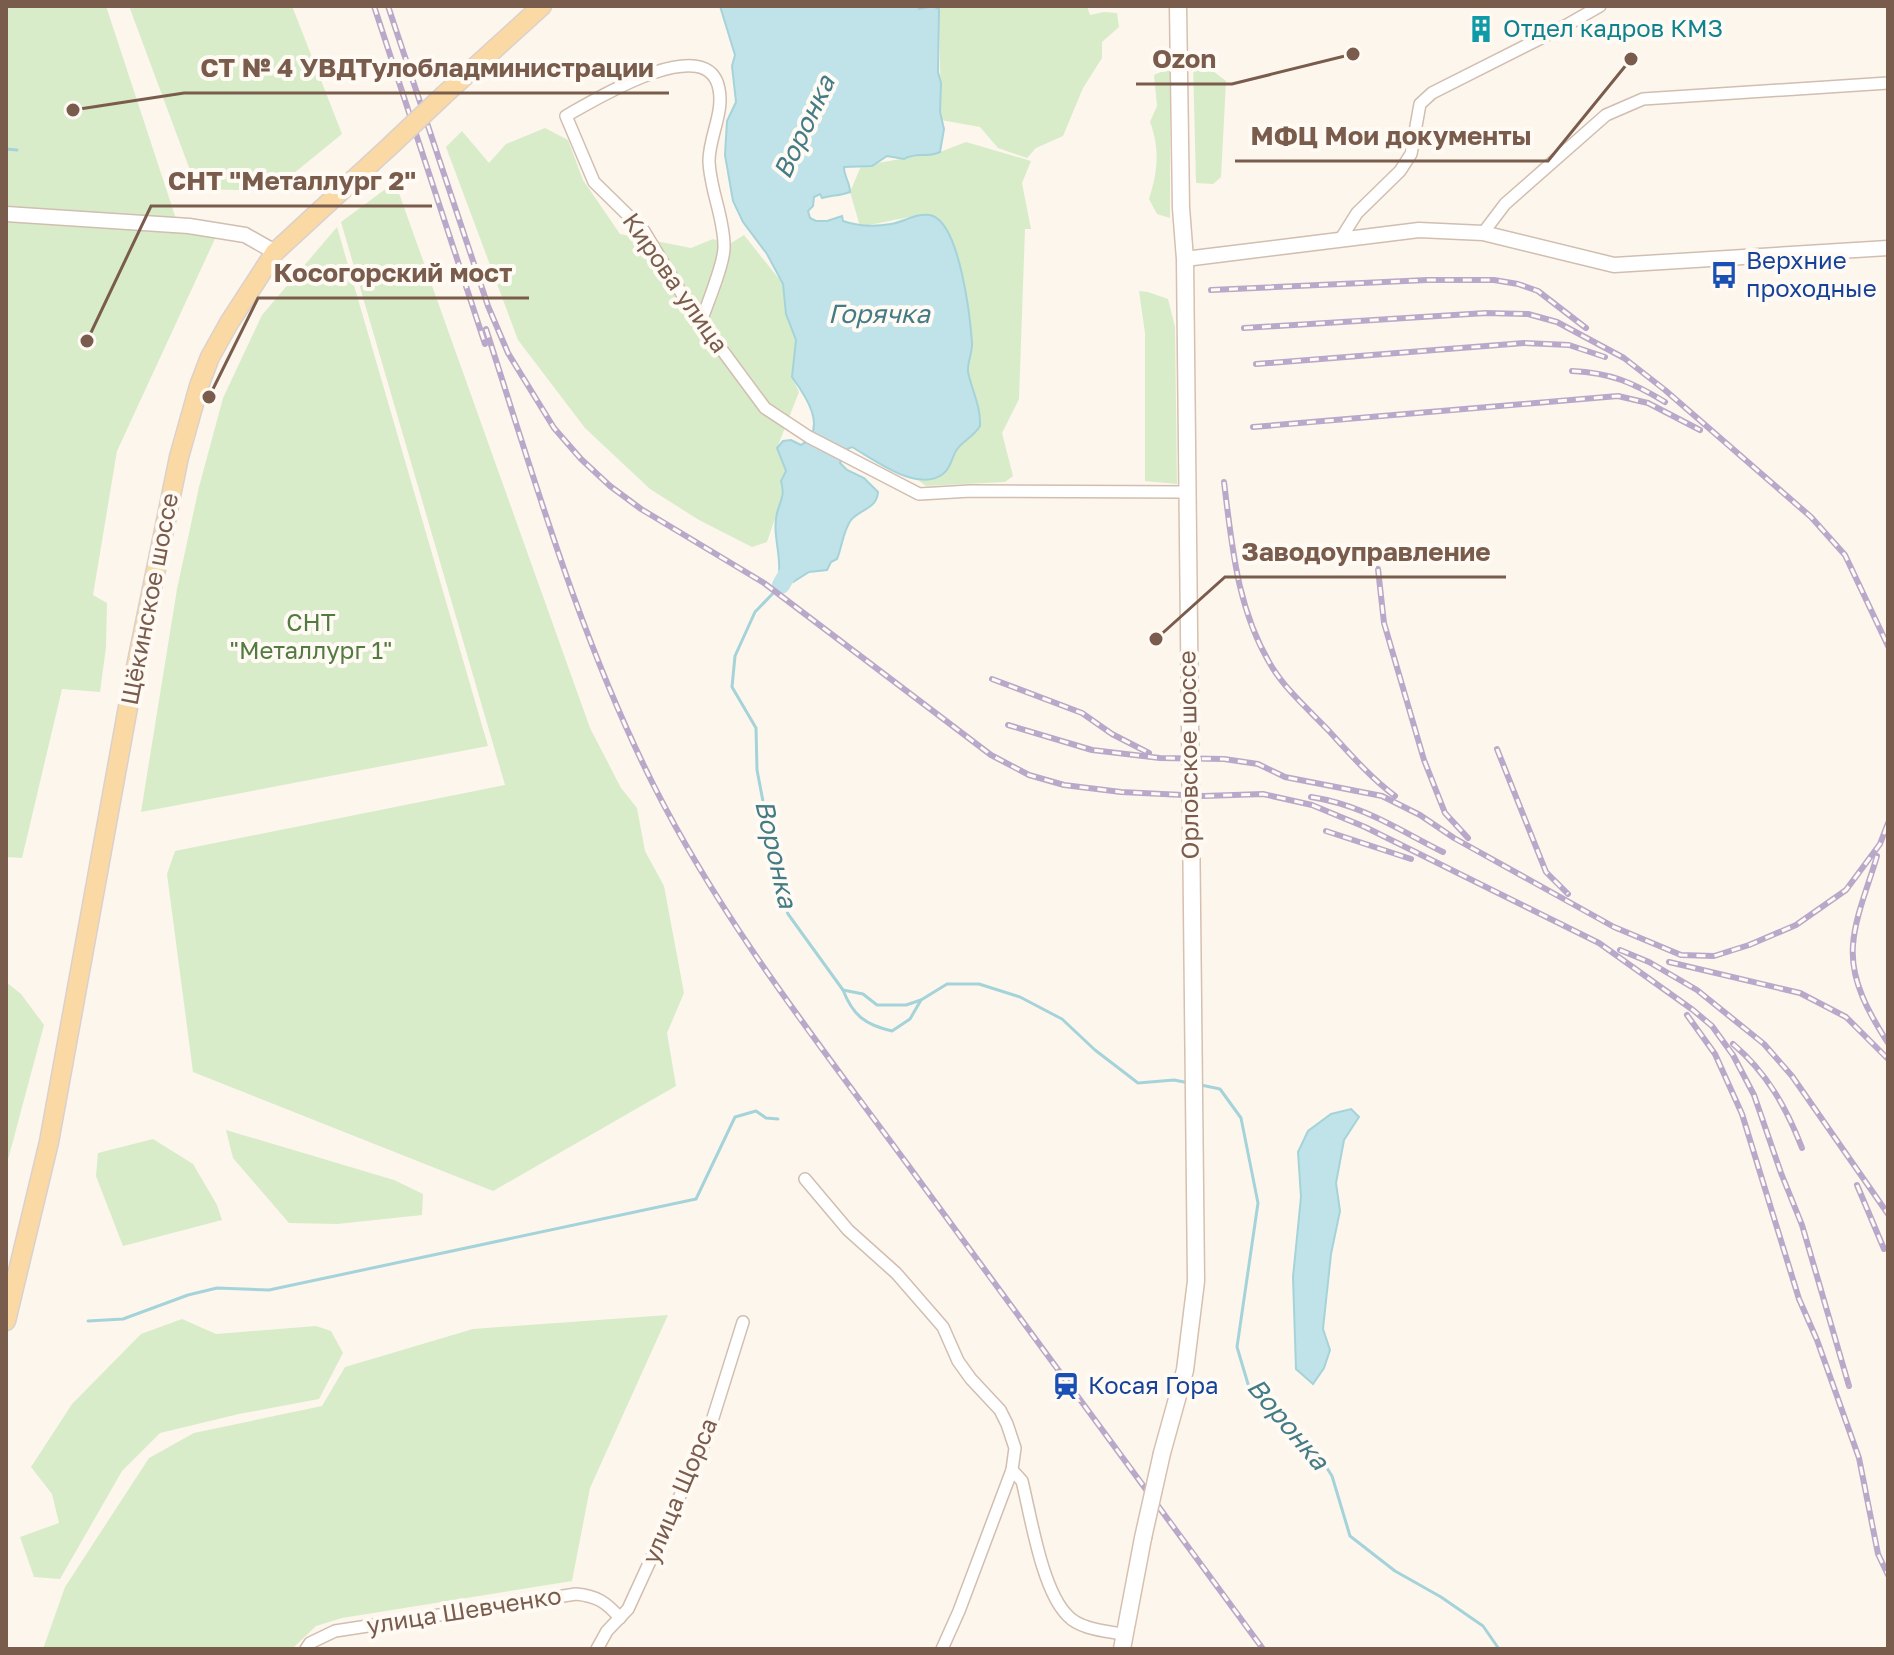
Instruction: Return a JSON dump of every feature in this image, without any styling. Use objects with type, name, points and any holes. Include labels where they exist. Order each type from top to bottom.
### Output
[{"type":"main road","name":"Щёкинское шоссе","points":[[6,1321],[49,1142],[130,696],[179,457],[210,357],[275,252],[542,6]]},
{"type":"main road","name":"Орловское шоссе","points":[[1124,1642],[1162,1453],[1185,1370],[1196,1281],[1185,259],[1181,208],[1178,6]]},
{"type":"street","points":[[1340,240],[1357,213],[1400,171],[1411,154],[1420,104],[1432,93],[1600,6]]},
{"type":"street","name":"Кирова улица","points":[[701,322],[725,247],[709,168],[720,92],[716,77],[708,68],[692,66],[657,70],[566,116],[594,182],[644,231],[701,322],[765,408],[809,437],[919,494],[971,491],[1186,492]]},
{"type":"street","points":[[1483,233],[1505,204],[1606,115],[1643,99],[1888,83]]},
{"type":"street","points":[[6,214],[219,230],[245,235],[275,252]]},
{"type":"street","points":[[1185,259],[1419,230],[1483,233],[1614,265],[1888,248]]},
{"type":"street","points":[[805,1179],[848,1230],[896,1273],[943,1327],[958,1361],[1000,1410],[1015,1448],[1012,1470],[942,1649]]},
{"type":"street","name":"улица Щорса","points":[[597,1649],[607,1631],[628,1609],[707,1437],[743,1322]]},
{"type":"street","points":[[1012,1470],[1022,1481],[1052,1593],[1069,1618],[1124,1642]]},
{"type":"street","name":"улица Шевченко","points":[[306,1649],[310,1643],[335,1631],[576,1594],[593,1595],[606,1602],[620,1618]]},
{"type":"green space","points":[[6,6],[106,6],[178,225],[219,230],[117,451],[93,595],[107,603],[106,647],[100,692],[62,689],[22,858],[6,857]]},
{"type":"green space","points":[[129,6],[292,6],[342,134],[272,191],[197,189]]},
{"type":"green space","points":[[919,6],[1087,6],[1090,15],[1117,13],[1119,27],[1102,42],[1102,58],[1083,88],[1063,136],[1036,148],[1027,158],[998,148],[980,127],[941,120],[939,10],[918,9]]},
{"type":"green space","points":[[1193,62],[1205,65],[1226,81],[1221,177],[1213,184],[1196,183]]},
{"type":"green space","points":[[1170,68],[1170,218],[1157,214],[1149,199],[1157,160],[1150,122],[1157,106],[1154,75]]},
{"type":"green space","points":[[545,128],[568,140],[583,180],[620,234],[691,248],[713,239],[728,245],[744,235],[783,284],[786,314],[796,340],[792,377],[799,392],[777,448],[786,471],[784,492],[767,542],[752,547],[699,520],[650,489],[585,428],[518,340],[446,147],[462,131],[489,163],[506,144]]},
{"type":"green space","points":[[966,142],[1031,161],[1022,183],[1031,229],[1025,229],[1019,399],[1002,433],[1013,476],[1005,482],[926,486],[919,481],[943,473],[961,444],[980,426],[968,372],[972,342],[962,273],[950,236],[942,223],[927,215],[860,226],[850,192],[861,166],[940,152]]},
{"type":"green space","points":[[395,182],[590,728],[621,788],[637,808],[645,851],[664,886],[684,993],[667,1033],[676,1086],[493,1191],[193,1072],[167,874],[175,851],[505,785],[341,222]]},
{"type":"green space","name":"СНТ \"Металлург 1\"","points":[[337,227],[488,746],[141,812],[177,589],[199,487],[223,398],[262,315]]},
{"type":"green space","points":[[1139,291],[1168,299],[1175,327],[1177,484],[1145,481],[1145,333]]},
{"type":"green space","points":[[6,982],[21,994],[44,1025],[6,1167]]},
{"type":"green space","points":[[226,1130],[394,1180],[423,1194],[422,1215],[337,1224],[289,1223],[233,1158]]},
{"type":"green space","points":[[153,1139],[193,1164],[217,1205],[222,1220],[123,1246],[96,1176],[98,1153]]},
{"type":"green space","points":[[668,1315],[590,1488],[572,1581],[342,1618],[316,1626],[292,1649],[43,1649],[65,1587],[149,1458],[194,1433],[322,1406],[345,1367],[473,1329]]},
{"type":"green space","points":[[182,1319],[216,1334],[316,1326],[331,1331],[343,1353],[319,1399],[160,1433],[122,1471],[60,1579],[34,1577],[20,1537],[59,1523],[52,1494],[31,1467],[72,1404],[141,1334]]},
{"type":"water","name":"Горячка","points":[[720,6],[917,6],[919,9],[933,6],[939,9],[938,72],[944,129],[940,152],[904,159],[887,156],[872,166],[844,167],[850,192],[822,198],[820,194],[814,197],[813,206],[808,211],[810,218],[816,221],[842,216],[843,221],[873,226],[928,215],[942,224],[957,254],[966,294],[972,342],[968,372],[978,405],[980,426],[958,448],[946,471],[933,479],[909,477],[852,447],[845,450],[840,463],[864,478],[878,492],[877,498],[851,520],[837,559],[831,562],[827,570],[809,572],[793,582],[779,573],[776,520],[783,494],[781,481],[786,471],[777,448],[783,441],[791,440],[801,445],[809,438],[814,421],[808,402],[792,377],[796,340],[786,314],[783,284],[733,201],[725,155],[727,121],[736,102],[732,66],[735,55]]},
{"type":"water","points":[[1351,1109],[1359,1117],[1344,1140],[1336,1183],[1340,1211],[1331,1254],[1323,1329],[1330,1350],[1324,1368],[1313,1384],[1296,1369],[1293,1277],[1301,1197],[1298,1152],[1308,1131],[1331,1114]]},
{"type":"waterway","points":[[6,149],[17,150]]},
{"type":"waterway","name":"Воронка","points":[[781,585],[797,557]]},
{"type":"waterway","name":"Воронка","points":[[781,585],[755,612],[735,656],[732,687],[756,728],[757,770],[780,890],[788,914],[843,990],[863,994],[877,1005],[906,1005],[947,984],[979,984],[1020,997],[1062,1019],[1095,1050],[1138,1083],[1174,1080],[1189,1083]]},
{"type":"waterway","points":[[843,990],[856,1013],[875,1026],[892,1031],[910,1019],[921,1000]]},
{"type":"waterway","name":"Воронка","points":[[1201,1085],[1220,1089],[1241,1118],[1258,1203],[1237,1347],[1248,1384],[1311,1443],[1332,1476],[1350,1536],[1395,1571],[1483,1626],[1499,1649]]},
{"type":"waterway","points":[[88,1321],[123,1319],[188,1295],[217,1288],[269,1290],[696,1199],[735,1117],[756,1111],[766,1118],[778,1119]]},
{"type":"railway","points":[[374,6],[485,344]]},
{"type":"railway","points":[[388,6],[488,306],[508,353],[554,428],[581,459],[641,509],[764,583],[991,755],[1029,775],[1064,785],[1121,792],[1204,796],[1263,794],[1312,805],[1365,827],[1599,943],[1693,1010],[1712,1026],[1733,1055],[1754,1095],[1802,1225],[1849,1386]]},
{"type":"railway","points":[[1211,290],[1494,280],[1538,291],[1586,328]]},
{"type":"railway","points":[[1244,328],[1486,313],[1528,314],[1557,322],[1624,358],[1811,517],[1845,555],[1888,646]]},
{"type":"railway","points":[[486,329],[542,504],[604,676],[655,788],[710,886],[805,1025],[1263,1649]]},
{"type":"railway","points":[[1256,364],[1524,343],[1569,345],[1605,357]]},
{"type":"railway","points":[[1572,371],[1621,380],[1665,402]]},
{"type":"railway","points":[[1253,427],[1618,396],[1648,403],[1700,430]]},
{"type":"railway","points":[[1224,482],[1238,577],[1260,645],[1291,692],[1395,796]]},
{"type":"railway","points":[[1378,569],[1384,623],[1424,760],[1445,813],[1468,838]]},
{"type":"railway","points":[[992,679],[1082,713],[1112,734],[1149,753]]},
{"type":"railway","points":[[1008,725],[1092,750],[1258,764],[1285,777],[1382,796],[1614,927],[1681,955],[1714,956],[1796,925],[1846,890],[1880,844],[1888,823]]},
{"type":"railway","points":[[1497,749],[1546,872],[1568,894]]},
{"type":"railway","points":[[1311,797],[1363,812],[1443,852]]},
{"type":"railway","points":[[1326,831],[1411,859]]},
{"type":"railway","points":[[1877,856],[1856,923],[1853,958],[1863,997],[1888,1043]]},
{"type":"railway","points":[[1620,950],[1649,962],[1697,990],[1764,1044],[1792,1076],[1888,1214]]},
{"type":"railway","points":[[1669,962],[1800,993],[1846,1017],[1888,1059]]},
{"type":"railway","points":[[1687,1015],[1715,1054],[1742,1114],[1799,1299],[1859,1458],[1878,1554],[1888,1575]]},
{"type":"railway","points":[[1733,1044],[1756,1067],[1774,1092],[1802,1148]]},
{"type":"railway","points":[[1857,1185],[1884,1249]]},
{"type":"place","name":"Отдел кадров КМЗ","points":[[1481,29]]},
{"type":"place","name":"Ozon","points":[[1353,54]]},
{"type":"place","name":"МФЦ Мои документы","points":[[1631,59]]},
{"type":"place","name":"СТ № 4 УВДТулобладминистрации","points":[[73,110]]},
{"type":"place","name":"Верхние проходные","points":[[1724,275]]},
{"type":"place","name":"СНТ \"Металлург 2\"","points":[[87,341]]},
{"type":"place","name":"Косогорский мост","points":[[209,397]]},
{"type":"place","name":"Заводоуправление","points":[[1156,639]]},
{"type":"place","name":"Косая Гора","points":[[1066,1386]]}]
